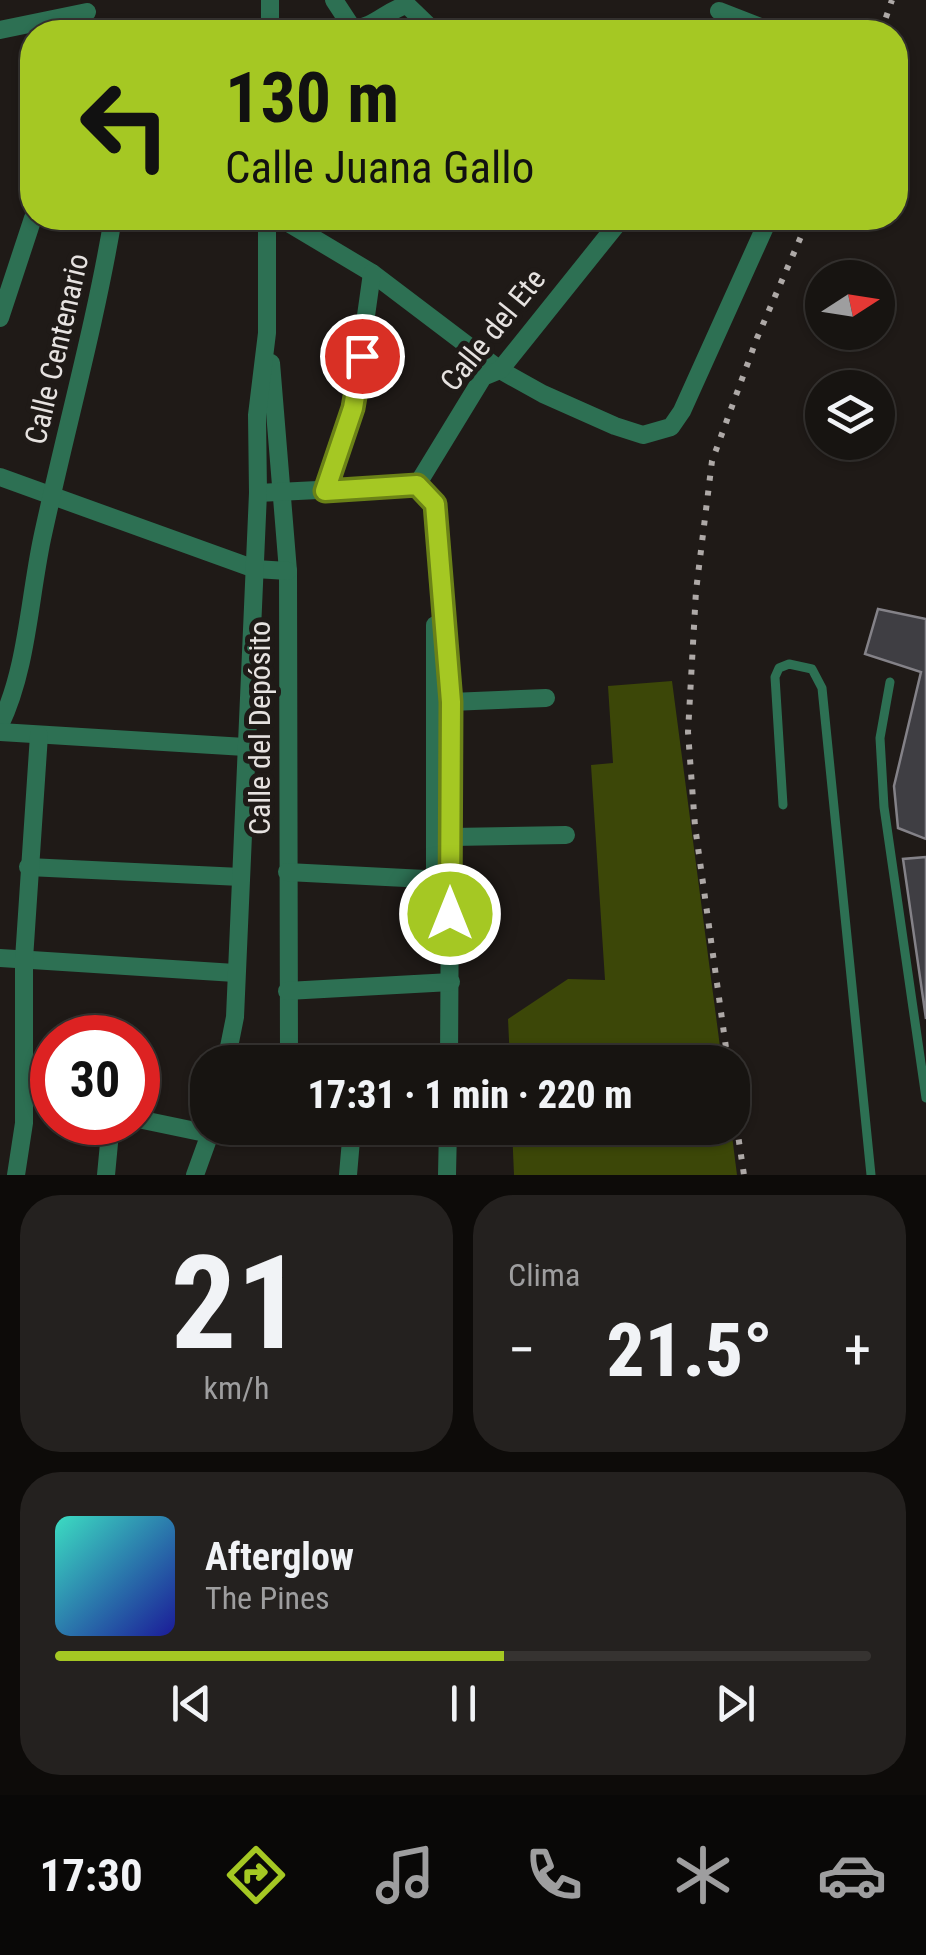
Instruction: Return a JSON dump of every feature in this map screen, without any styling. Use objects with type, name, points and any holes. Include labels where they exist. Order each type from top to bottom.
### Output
[{"type":"street","points":[[37,20],[88,6]]},
{"type":"street","points":[[379,20],[396,8],[407,6],[422,20]]},
{"type":"street","points":[[720,6],[749,20]]},
{"type":"street","points":[[0,318],[29,230]]},
{"type":"street","name":"Calle Centenario","points":[[0,728],[14,697],[51,498],[100,294],[111,230]]},
{"type":"street","name":"Calle del Depósito","points":[[267,230],[267,333],[288,571],[289,1045]]},
{"type":"street","points":[[300,230],[372,273],[500,370],[615,426],[643,434],[671,427],[682,411],[765,230]]},
{"type":"street","name":"Calle del Ete","points":[[417,485],[483,377],[500,370],[612,230]]},
{"type":"street","points":[[325,491],[353,408],[372,273]]},
{"type":"street","name":"Calle del Depósito","points":[[229,1045],[235,1017],[258,492],[257,415],[267,333]]},
{"type":"street","points":[[0,477],[254,569],[288,571]]},
{"type":"street","points":[[258,492],[417,485],[435,504],[451,702],[452,837],[443,880]]},
{"type":"street","points":[[442,576],[435,615],[449,1045]]},
{"type":"street","points":[[451,702],[546,698]]},
{"type":"street","points":[[0,728],[39,736],[246,747]]},
{"type":"street","points":[[16,1175],[24,1124],[24,959],[39,736]]},
{"type":"street","points":[[452,837],[566,835]]},
{"type":"street","points":[[28,867],[241,877]]},
{"type":"street","points":[[287,872],[443,880]]},
{"type":"street","points":[[0,958],[235,973]]},
{"type":"street","points":[[287,991],[450,982]]},
{"type":"street","points":[[24,1092],[30,1093]]},
{"type":"street","points":[[160,1122],[190,1127]]},
{"type":"street","points":[[106,1175],[109,1145]]},
{"type":"street","points":[[195,1175],[206,1145]]},
{"type":"street","points":[[348,1175],[351,1145]]},
{"type":"street","points":[[447,1175],[448,1145]]},
{"type":"lane","points":[[783,805],[774,677],[778,668],[789,664],[812,669],[822,688],[871,1175]]},
{"type":"lane","points":[[890,682],[880,738],[884,807],[926,1098]]},
{"type":"green space","points":[[672,681],[720,1045],[509,1045],[508,1019],[568,979],[605,980],[591,765],[613,763],[608,686]]},
{"type":"green space","points":[[513,1145],[733,1145],[737,1175],[514,1175]]},
{"type":"building","points":[[878,609],[926,619],[926,839],[898,828],[894,786],[921,672],[865,654]]},
{"type":"building","points":[[926,857],[926,1019],[903,859]]},
{"type":"railway","points":[[885,20],[892,0]]},
{"type":"railway","points":[[726,1045],[695,826],[688,732],[696,591],[712,461],[757,338],[804,230]]},
{"type":"railway","points":[[740,1145],[744,1175]]},
{"type":"route","points":[[362,356],[353,408],[325,491],[417,485],[435,504],[451,702],[450,914]]}]
